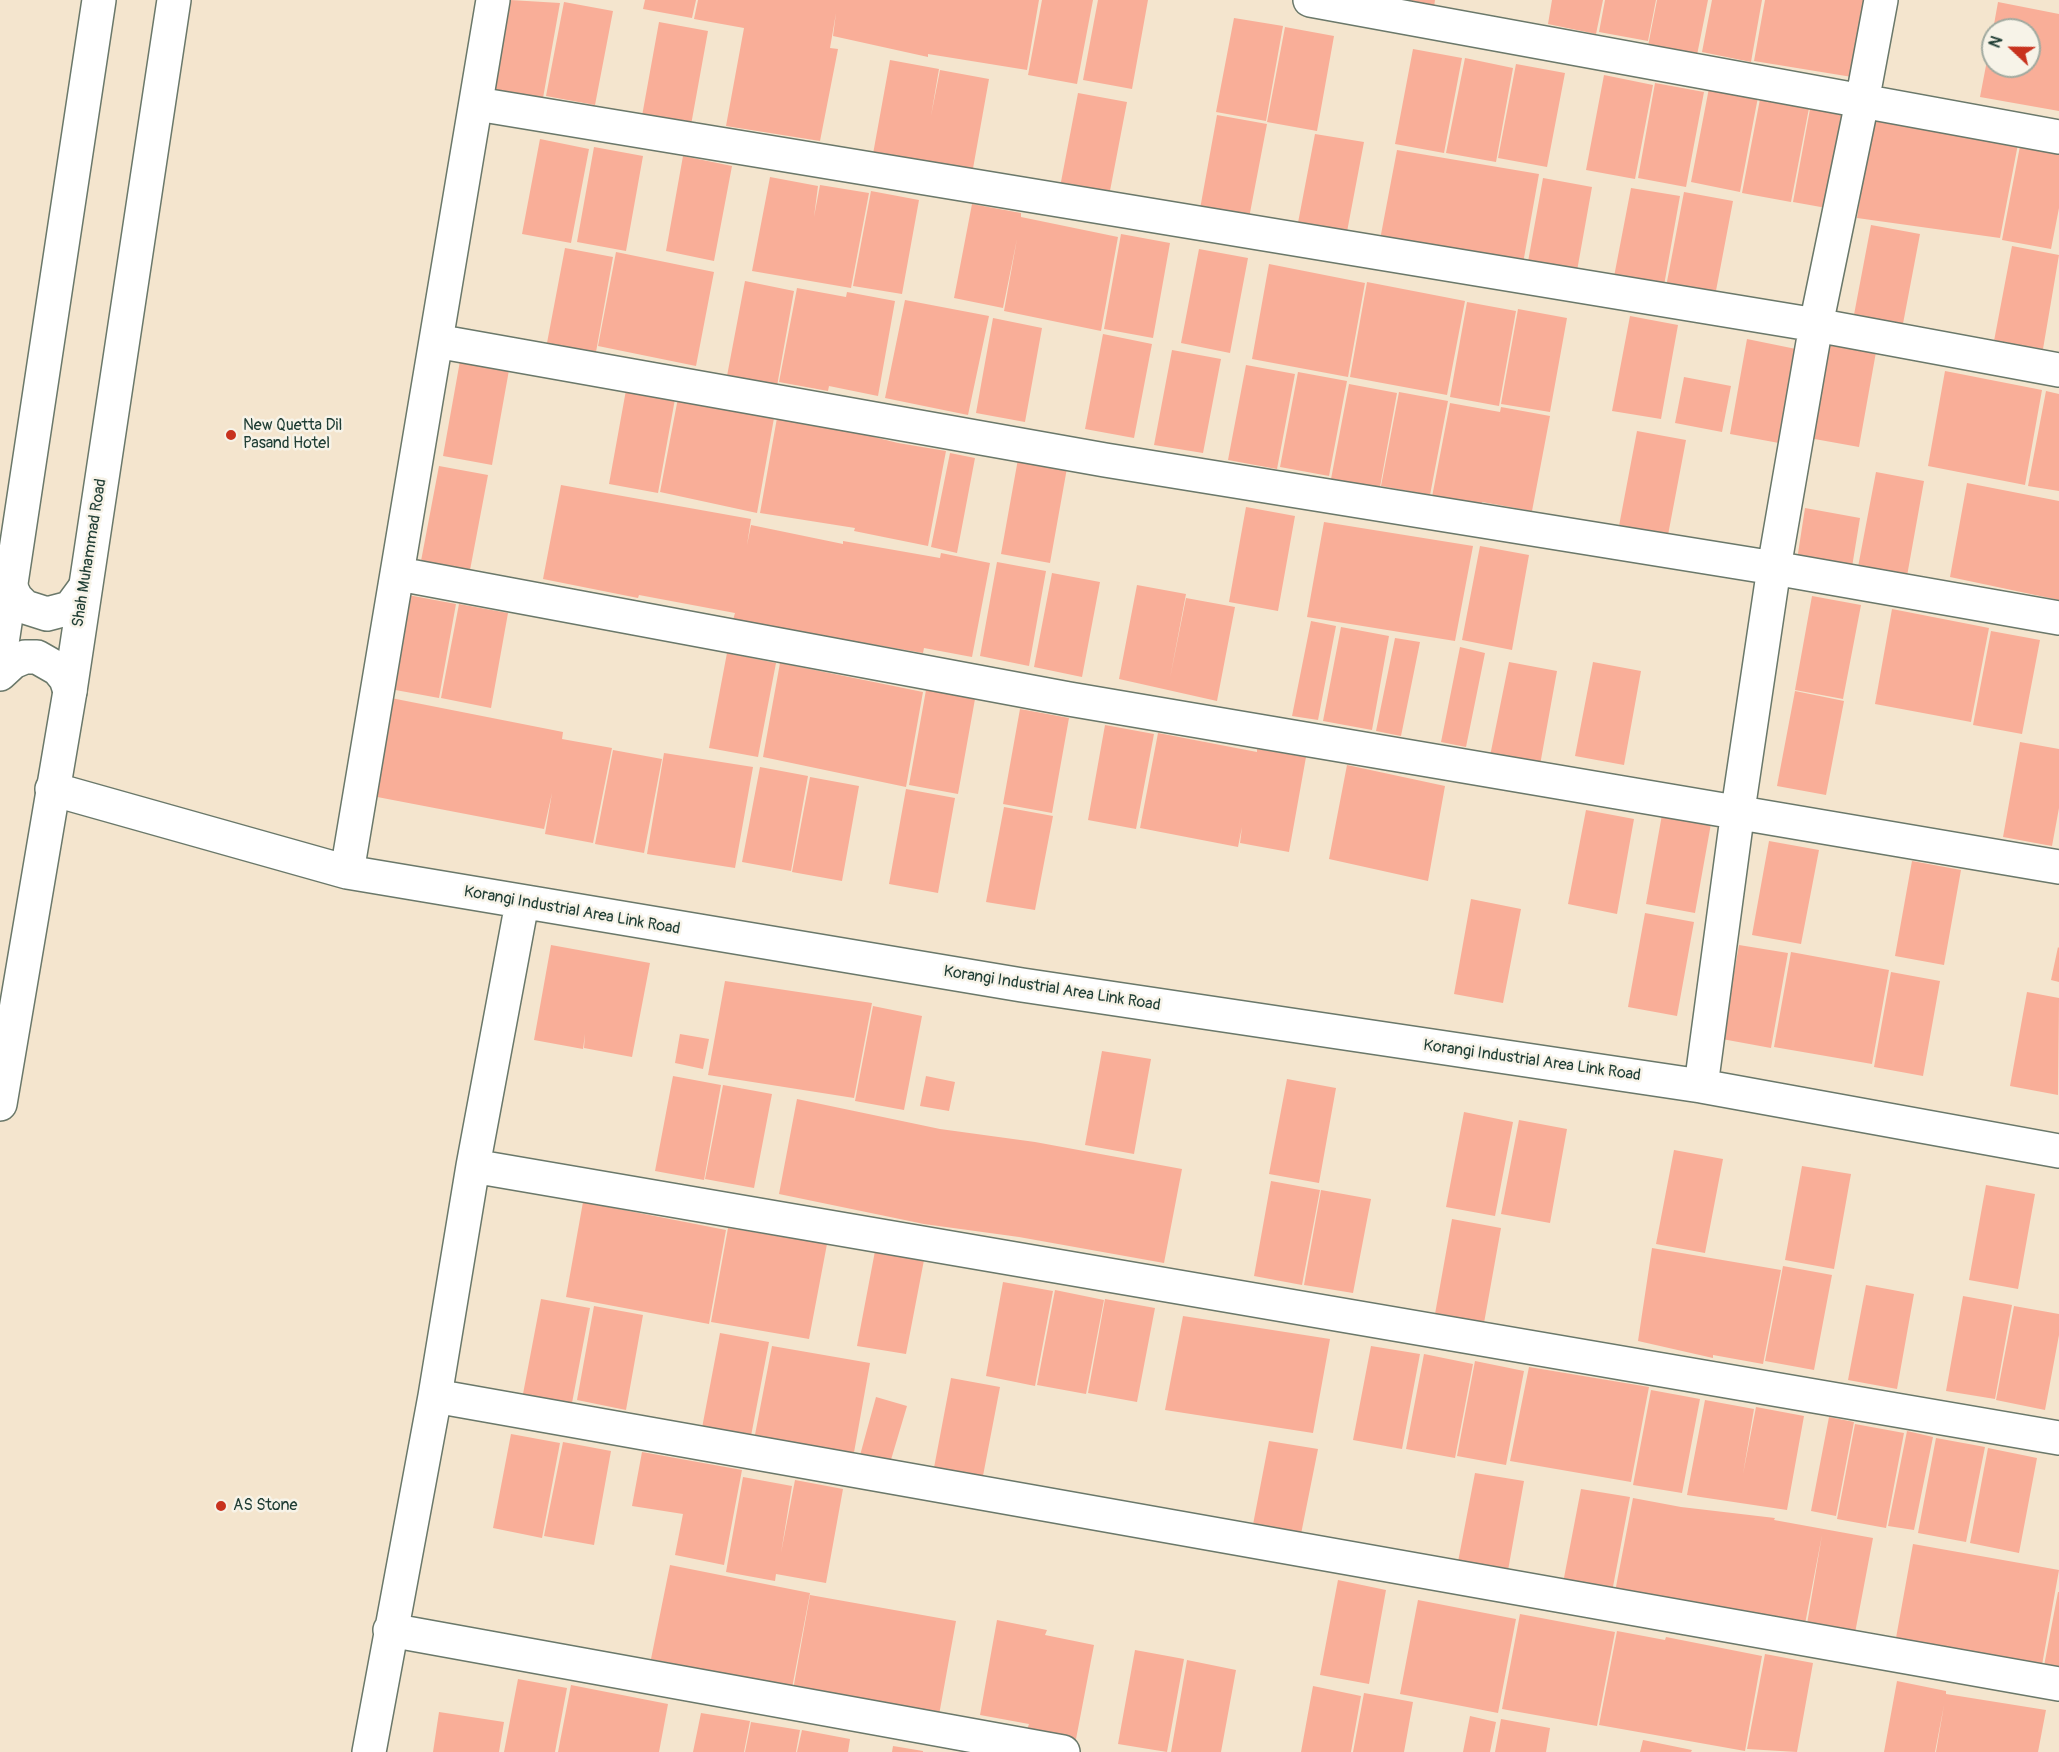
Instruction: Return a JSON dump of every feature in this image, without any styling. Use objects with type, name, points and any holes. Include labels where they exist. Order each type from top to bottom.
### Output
[{"type":"street","points":[[0,656],[99,0]]},
{"type":"street","name":"Shah Muhammad Road","points":[[0,1104],[69,691],[174,0]]},
{"type":"street","points":[[347,872],[399,574],[493,0]]},
{"type":"street","points":[[1310,0],[2059,137]]},
{"type":"street","points":[[1701,1086],[1738,810],[1774,568],[1815,326],[1881,0]]},
{"type":"street","points":[[477,104],[1815,326],[2059,370]]},
{"type":"street","points":[[436,341],[1105,460],[1774,568],[2059,618]]},
{"type":"street","points":[[399,574],[1069,699],[1738,810],[2059,867]]},
{"type":"street","points":[[11,588],[16,598],[25,607],[47,614],[70,608],[84,589]]},
{"type":"street","points":[[0,674],[13,662],[24,657],[37,657],[58,669],[66,679],[69,691]]},
{"type":"street","name":"Korangi Industrial Area Link Road","points":[[52,789],[347,872],[1022,985],[1701,1086],[2059,1151]]},
{"type":"street","points":[[369,1752],[435,1396],[473,1166],[522,903]]},
{"type":"street","points":[[473,1166],[2059,1438]]},
{"type":"street","points":[[435,1396],[2059,1684]]},
{"type":"street","points":[[390,1630],[1064,1752]]},
{"type":"building","points":[[510,0],[560,3],[543,98],[494,89]]},
{"type":"building","points":[[645,0],[696,0],[692,18],[643,9]]},
{"type":"building","points":[[698,0],[1039,0],[1027,70],[928,54],[928,57],[833,36],[836,13],[830,48],[838,49],[820,141],[726,126],[744,28],[694,19]]},
{"type":"building","points":[[1042,0],[1093,0],[1077,84],[1028,75]]},
{"type":"building","points":[[1098,0],[1148,0],[1132,89],[1083,80]]},
{"type":"building","points":[[1405,0],[1435,0],[1434,7]]},
{"type":"building","points":[[1552,0],[1603,0],[1596,34],[1548,24]]},
{"type":"building","points":[[1605,0],[1656,0],[1648,41],[1599,32]]},
{"type":"building","points":[[1657,0],[1708,0],[1697,55],[1648,46]]},
{"type":"building","points":[[1712,0],[1762,0],[1751,62],[1702,52]]},
{"type":"building","points":[[1765,0],[1867,0],[1852,77],[1754,61]]},
{"type":"building","points":[[564,2],[613,11],[595,105],[546,96]]},
{"type":"building","points":[[1998,2],[2059,14],[2059,111],[1980,97],[1984,78],[2041,78],[2041,18],[1995,18]]},
{"type":"building","points":[[1234,18],[1283,26],[1266,121],[1216,112]]},
{"type":"building","points":[[659,22],[708,31],[691,125],[642,116]]},
{"type":"building","points":[[1285,27],[1334,36],[1317,131],[1267,122]]},
{"type":"building","points":[[1413,49],[1462,58],[1444,153],[1395,144]]},
{"type":"building","points":[[1465,58],[1513,68],[1496,162],[1446,153]]},
{"type":"building","points":[[890,60],[939,69],[931,116],[940,70],[989,79],[972,174],[873,154]]},
{"type":"building","points":[[1516,64],[1565,73],[1547,167],[1498,158]]},
{"type":"building","points":[[1604,75],[1653,85],[1635,179],[1586,170]]},
{"type":"building","points":[[1655,83],[1704,92],[1686,187],[1638,178]]},
{"type":"building","points":[[1709,88],[1758,97],[1740,192],[1691,182]]},
{"type":"building","points":[[1078,93],[1127,102],[1109,196],[1060,187]]},
{"type":"building","points":[[1760,99],[1809,108],[1791,202],[1742,193]]},
{"type":"building","points":[[1810,109],[1848,116],[1832,209],[1793,202]]},
{"type":"building","points":[[1217,115],[1267,124],[1249,218],[1200,209]]},
{"type":"building","points":[[1873,119],[2018,144],[2000,238],[1857,218]]},
{"type":"building","points":[[1315,134],[1364,142],[1346,237],[1297,228]]},
{"type":"building","points":[[540,139],[589,149],[571,243],[522,234]]},
{"type":"building","points":[[2020,146],[2059,153],[2059,208],[2051,249],[2002,240]]},
{"type":"building","points":[[594,147],[643,156],[626,251],[577,242]]},
{"type":"building","points":[[1397,150],[1539,174],[1522,269],[1379,245]]},
{"type":"building","points":[[683,156],[732,166],[714,261],[666,251]]},
{"type":"building","points":[[770,177],[818,186],[814,217],[820,185],[869,193],[851,288],[752,271]]},
{"type":"building","points":[[1543,178],[1592,187],[1575,282],[1526,273]]},
{"type":"building","points":[[1631,188],[1680,196],[1663,291],[1613,282]]},
{"type":"building","points":[[871,191],[919,200],[902,294],[853,286]]},
{"type":"building","points":[[1684,192],[1733,201],[1715,296],[1666,287]]},
{"type":"building","points":[[972,204],[1021,213],[1021,217],[1118,237],[1101,331],[1004,311],[1017,239],[1003,308],[954,298]]},
{"type":"building","points":[[1871,225],[1920,234],[1902,329],[1853,320]]},
{"type":"building","points":[[1121,234],[1170,243],[1153,338],[1104,329]]},
{"type":"building","points":[[2012,246],[2059,255],[2043,349],[1994,341]]},
{"type":"building","points":[[565,248],[613,257],[596,352],[547,343]]},
{"type":"building","points":[[1199,249],[1248,258],[1230,353],[1181,343]]},
{"type":"building","points":[[616,252],[714,272],[696,366],[598,346]]},
{"type":"building","points":[[1269,264],[1365,283],[1348,377],[1252,359]]},
{"type":"building","points":[[745,281],[794,291],[777,386],[727,376]]},
{"type":"building","points":[[1367,282],[1465,301],[1447,395],[1350,377]]},
{"type":"building","points":[[797,288],[846,297],[847,292],[895,301],[878,396],[829,386],[828,391],[779,382]]},
{"type":"building","points":[[905,300],[989,316],[968,415],[885,398]]},
{"type":"building","points":[[1467,302],[1516,311],[1499,406],[1450,397]]},
{"type":"building","points":[[1518,309],[1567,318],[1550,412],[1501,404]]},
{"type":"building","points":[[1630,316],[1678,325],[1661,419],[1612,411]]},
{"type":"building","points":[[993,318],[1042,328],[1025,422],[976,413]]},
{"type":"building","points":[[1103,334],[1152,344],[1134,438],[1085,429]]},
{"type":"building","points":[[1747,339],[1796,349],[1779,443],[1730,434]]},
{"type":"building","points":[[1828,343],[1876,352],[1859,447],[1809,438]]},
{"type":"building","points":[[1172,350],[1221,359],[1203,453],[1154,445]]},
{"type":"building","points":[[460,361],[509,370],[492,465],[443,456]]},
{"type":"building","points":[[1246,365],[1295,374],[1277,469],[1228,460]]},
{"type":"building","points":[[1945,371],[2042,390],[2025,485],[1928,466]]},
{"type":"building","points":[[1298,372],[1347,381],[1329,476],[1280,467]]},
{"type":"building","points":[[1684,377],[1731,386],[1722,432],[1675,423]]},
{"type":"building","points":[[1349,384],[1397,393],[1380,487],[1331,479]]},
{"type":"building","points":[[626,390],[675,399],[658,493],[609,484]]},
{"type":"building","points":[[2046,391],[2059,394],[2059,491],[2028,486]]},
{"type":"building","points":[[1399,392],[1448,401],[1430,495],[1381,486]]},
{"type":"building","points":[[678,398],[774,418],[757,513],[660,492]]},
{"type":"building","points":[[1450,403],[1500,412],[1501,407],[1550,416],[1532,511],[1482,502],[1481,506],[1432,497]]},
{"type":"building","points":[[777,418],[875,434],[874,437],[898,443],[946,451],[928,546],[854,531],[855,528],[760,513]]},
{"type":"building","points":[[1637,431],[1686,440],[1668,535],[1619,526]]},
{"type":"building","points":[[950,453],[975,458],[957,553],[931,547]]},
{"type":"building","points":[[1018,459],[1067,468],[1050,563],[1001,554]]},
{"type":"building","points":[[439,466],[488,475],[470,570],[421,561]]},
{"type":"building","points":[[1876,472],[1924,481],[1907,576],[1858,567]]},
{"type":"building","points":[[1967,483],[2059,501],[2059,600],[1950,577]]},
{"type":"building","points":[[561,485],[751,519],[747,545],[751,525],[843,544],[843,541],[940,558],[941,553],[990,563],[972,657],[924,648],[923,653],[733,620],[735,613],[639,595],[638,598],[543,579]]},
{"type":"building","points":[[1246,507],[1295,516],[1278,611],[1229,602]]},
{"type":"building","points":[[1805,508],[1860,518],[1852,567],[1797,560]]},
{"type":"building","points":[[1324,522],[1473,546],[1455,641],[1307,617]]},
{"type":"building","points":[[1480,546],[1529,555],[1512,650],[1462,640]]},
{"type":"building","points":[[997,562],[1046,571],[1029,666],[980,656]]},
{"type":"building","points":[[1052,573],[1100,582],[1082,677],[1034,667]]},
{"type":"building","points":[[1137,585],[1186,594],[1170,678],[1186,598],[1235,607],[1217,701],[1119,679]]},
{"type":"building","points":[[408,595],[456,604],[439,698],[390,689]]},
{"type":"building","points":[[1812,596],[1861,605],[1843,699],[1795,690]]},
{"type":"building","points":[[459,604],[508,613],[491,708],[441,698]]},
{"type":"building","points":[[1892,609],[1989,628],[1971,722],[1875,704]]},
{"type":"building","points":[[1311,621],[1336,626],[1318,720],[1292,716]]},
{"type":"building","points":[[1341,627],[1389,636],[1372,730],[1323,721]]},
{"type":"building","points":[[1991,631],[2040,640],[2022,734],[1973,725]]},
{"type":"building","points":[[1395,638],[1420,642],[1401,736],[1376,731]]},
{"type":"building","points":[[1460,647],[1485,653],[1466,747],[1441,742]]},
{"type":"building","points":[[727,653],[776,663],[758,757],[709,748]]},
{"type":"building","points":[[1509,662],[1557,671],[1540,765],[1490,756]]},
{"type":"building","points":[[1593,662],[1641,671],[1624,765],[1575,756]]},
{"type":"building","points":[[780,663],[923,692],[906,787],[763,757]]},
{"type":"building","points":[[926,690],[975,699],[958,794],[909,785]]},
{"type":"building","points":[[1795,691],[1844,701],[1826,795],[1777,786]]},
{"type":"building","points":[[391,698],[563,732],[562,739],[612,748],[593,843],[545,834],[552,793],[544,829],[372,796]]},
{"type":"building","points":[[1020,709],[1069,718],[1052,813],[1003,804]]},
{"type":"building","points":[[1105,725],[1154,734],[1136,829],[1088,820]]},
{"type":"building","points":[[1158,733],[1257,752],[1257,749],[1306,757],[1289,852],[1240,843],[1242,827],[1238,847],[1140,828]]},
{"type":"building","points":[[2020,742],[2059,749],[2059,808],[2052,846],[2003,837]]},
{"type":"building","points":[[613,750],[662,759],[644,853],[595,844]]},
{"type":"building","points":[[664,753],[753,767],[735,868],[647,854]]},
{"type":"building","points":[[1347,765],[1445,786],[1428,881],[1329,859]]},
{"type":"building","points":[[760,767],[808,776],[791,871],[742,862]]},
{"type":"building","points":[[810,777],[859,786],[842,881],[792,872]]},
{"type":"building","points":[[906,789],[955,798],[938,893],[889,884]]},
{"type":"building","points":[[1004,807],[1053,816],[1035,910],[986,902]]},
{"type":"building","points":[[1663,809],[1712,818],[1695,913],[1646,904]]},
{"type":"building","points":[[1586,810],[1634,819],[1617,914],[1568,904]]},
{"type":"building","points":[[1769,841],[1819,850],[1801,944],[1752,935]]},
{"type":"building","points":[[1912,861],[1961,870],[1944,965],[1895,956]]},
{"type":"building","points":[[1471,899],[1521,909],[1503,1003],[1454,994]]},
{"type":"building","points":[[1645,913],[1694,922],[1677,1016],[1628,1007]]},
{"type":"building","points":[[551,945],[650,963],[632,1057],[584,1048],[585,1034],[583,1049],[534,1040]]},
{"type":"building","points":[[1739,945],[1788,953],[1771,1048],[1722,1039]]},
{"type":"building","points":[[2059,948],[2059,982],[2051,980]]},
{"type":"building","points":[[1791,952],[1889,970],[1872,1064],[1774,1047]]},
{"type":"building","points":[[1891,972],[1940,981],[1923,1076],[1874,1067]]},
{"type":"building","points":[[725,981],[872,1003],[854,1098],[708,1075]]},
{"type":"building","points":[[2027,992],[2059,998],[2058,1095],[2010,1086]]},
{"type":"building","points":[[873,1006],[922,1016],[904,1110],[855,1101]]},
{"type":"building","points":[[680,1034],[709,1039],[703,1069],[675,1063]]},
{"type":"building","points":[[1102,1051],[1151,1059],[1134,1154],[1085,1145]]},
{"type":"building","points":[[673,1076],[721,1085],[704,1180],[655,1171]]},
{"type":"building","points":[[926,1076],[955,1082],[949,1111],[920,1106]]},
{"type":"building","points":[[1287,1079],[1336,1088],[1319,1183],[1269,1174]]},
{"type":"building","points":[[723,1085],[772,1094],[754,1188],[705,1179]]},
{"type":"building","points":[[797,1099],[940,1129],[1035,1142],[1182,1169],[1164,1263],[1019,1237],[924,1224],[779,1194]]},
{"type":"building","points":[[1464,1112],[1513,1122],[1495,1216],[1446,1207]]},
{"type":"building","points":[[1519,1120],[1567,1129],[1550,1223],[1501,1214]]},
{"type":"building","points":[[1674,1150],[1723,1159],[1705,1253],[1656,1244]]},
{"type":"building","points":[[1802,1166],[1851,1174],[1834,1269],[1785,1260]]},
{"type":"building","points":[[1271,1181],[1320,1190],[1302,1285],[1254,1276]]},
{"type":"building","points":[[1986,1185],[2035,1194],[2018,1289],[1969,1280]]},
{"type":"building","points":[[1321,1190],[1371,1199],[1353,1293],[1304,1285]]},
{"type":"building","points":[[583,1202],[726,1230],[709,1324],[566,1297]]},
{"type":"building","points":[[1452,1219],[1501,1228],[1484,1323],[1435,1314]]},
{"type":"building","points":[[728,1228],[827,1244],[809,1339],[711,1322]]},
{"type":"building","points":[[1652,1248],[1781,1270],[1763,1364],[1713,1355],[1713,1358],[1638,1341]]},
{"type":"building","points":[[875,1251],[924,1260],[906,1354],[857,1346]]},
{"type":"building","points":[[1783,1266],[1832,1275],[1814,1370],[1765,1361]]},
{"type":"building","points":[[1003,1282],[1053,1291],[1035,1386],[986,1376]]},
{"type":"building","points":[[1866,1285],[1914,1294],[1897,1389],[1848,1380]]},
{"type":"building","points":[[1055,1290],[1104,1300],[1086,1394],[1037,1385]]},
{"type":"building","points":[[1963,1296],[2012,1305],[1995,1399],[1946,1391]]},
{"type":"building","points":[[541,1299],[590,1308],[572,1403],[523,1394]]},
{"type":"building","points":[[1105,1299],[1155,1308],[1137,1402],[1088,1393]]},
{"type":"building","points":[[594,1306],[643,1315],[626,1410],[577,1400]]},
{"type":"building","points":[[2014,1306],[2059,1314],[2059,1335],[2045,1410],[1996,1400]]},
{"type":"building","points":[[1183,1316],[1330,1339],[1313,1433],[1165,1410]]},
{"type":"building","points":[[720,1333],[769,1342],[751,1436],[702,1428]]},
{"type":"building","points":[[772,1346],[870,1363],[853,1458],[754,1440]]},
{"type":"building","points":[[1371,1346],[1420,1354],[1402,1449],[1353,1440]]},
{"type":"building","points":[[1424,1354],[1473,1364],[1455,1458],[1406,1449]]},
{"type":"building","points":[[1475,1361],[1524,1371],[1506,1465],[1457,1456]]},
{"type":"building","points":[[1529,1367],[1649,1387],[1631,1482],[1510,1461]]},
{"type":"building","points":[[951,1378],[1000,1387],[982,1481],[933,1473]]},
{"type":"building","points":[[1651,1390],[1700,1399],[1682,1493],[1633,1485]]},
{"type":"building","points":[[876,1397],[907,1406],[890,1463],[859,1459]]},
{"type":"building","points":[[1705,1400],[1754,1409],[1743,1474],[1756,1407],[1804,1416],[1787,1510],[1687,1495]]},
{"type":"building","points":[[1829,1417],[1854,1422],[1836,1516],[1811,1511]]},
{"type":"building","points":[[1855,1424],[1904,1433],[1886,1528],[1837,1519]]},
{"type":"building","points":[[1907,1431],[1933,1437],[1914,1530],[1888,1526]]},
{"type":"building","points":[[511,1434],[560,1443],[542,1538],[493,1528]]},
{"type":"building","points":[[1936,1438],[1985,1447],[1966,1542],[1918,1533]]},
{"type":"building","points":[[1269,1441],[1318,1449],[1299,1544],[1251,1535]]},
{"type":"building","points":[[563,1442],[611,1451],[594,1545],[544,1536]]},
{"type":"building","points":[[1988,1448],[2037,1458],[2019,1553],[1970,1543]]},
{"type":"building","points":[[642,1452],[742,1470],[724,1565],[675,1555],[683,1514],[632,1506]]},
{"type":"building","points":[[1475,1473],[1524,1481],[1507,1576],[1457,1567]]},
{"type":"building","points":[[743,1477],[792,1486],[781,1553],[795,1480],[843,1489],[826,1583],[776,1574],[775,1581],[726,1572]]},
{"type":"building","points":[[1581,1489],[1630,1497],[1612,1592],[1563,1583]]},
{"type":"building","points":[[1633,1498],[1681,1507],[1775,1518],[1774,1520],[1873,1538],[1855,1633],[1807,1624],[1822,1535],[1805,1624],[1615,1592]]},
{"type":"building","points":[[1913,1544],[2059,1570],[2042,1665],[1896,1638]]},
{"type":"building","points":[[670,1565],[810,1593],[792,1688],[651,1659]]},
{"type":"building","points":[[1338,1580],[1386,1590],[1369,1684],[1320,1675]]},
{"type":"building","points":[[2059,1592],[2059,1669],[2044,1666]]},
{"type":"building","points":[[810,1595],[956,1621],[939,1715],[793,1690]]},
{"type":"building","points":[[1418,1600],[1516,1619],[1498,1713],[1400,1694]]},
{"type":"building","points":[[1520,1614],[1615,1632],[1597,1726],[1502,1709]]},
{"type":"building","points":[[997,1620],[1047,1630],[1045,1635],[1094,1645],[1076,1739],[1027,1730],[1029,1724],[980,1715]]},
{"type":"building","points":[[1617,1631],[1665,1640],[1666,1637],[1762,1656],[1745,1751],[1599,1725]]},
{"type":"building","points":[[1135,1650],[1184,1659],[1167,1752],[1118,1744]]},
{"type":"building","points":[[1765,1654],[1813,1663],[1797,1752],[1747,1749]]},
{"type":"building","points":[[1187,1660],[1236,1670],[1221,1752],[1171,1752]]},
{"type":"building","points":[[518,1679],[567,1688],[555,1752],[504,1752]]},
{"type":"building","points":[[1897,1681],[1946,1691],[1946,1694],[2046,1710],[2038,1752],[1936,1752],[1944,1705],[1935,1752],[1884,1752]]},
{"type":"building","points":[[571,1685],[668,1704],[659,1752],[558,1752]]},
{"type":"building","points":[[1313,1686],[1361,1696],[1351,1752],[1301,1752]]},
{"type":"building","points":[[1364,1693],[1413,1702],[1404,1752],[1353,1752]]},
{"type":"building","points":[[439,1712],[504,1722],[499,1752],[433,1752]]},
{"type":"building","points":[[701,1713],[750,1721],[744,1752],[693,1752]]},
{"type":"building","points":[[1470,1716],[1496,1722],[1490,1752],[1463,1752]]},
{"type":"building","points":[[1501,1719],[1550,1728],[1546,1752],[1495,1752]]},
{"type":"building","points":[[751,1722],[800,1730],[796,1752],[745,1752]]},
{"type":"building","points":[[802,1730],[850,1739],[848,1752],[797,1752]]},
{"type":"building","points":[[1643,1740],[1692,1750],[1691,1752],[1640,1752]]},
{"type":"building","points":[[893,1746],[923,1751],[923,1752],[892,1752]]},
{"type":"place","name":"New Quetta Dil Pasand Hotel","points":[[231,435]]},
{"type":"place","name":"AS Stone","points":[[221,1506]]}]
